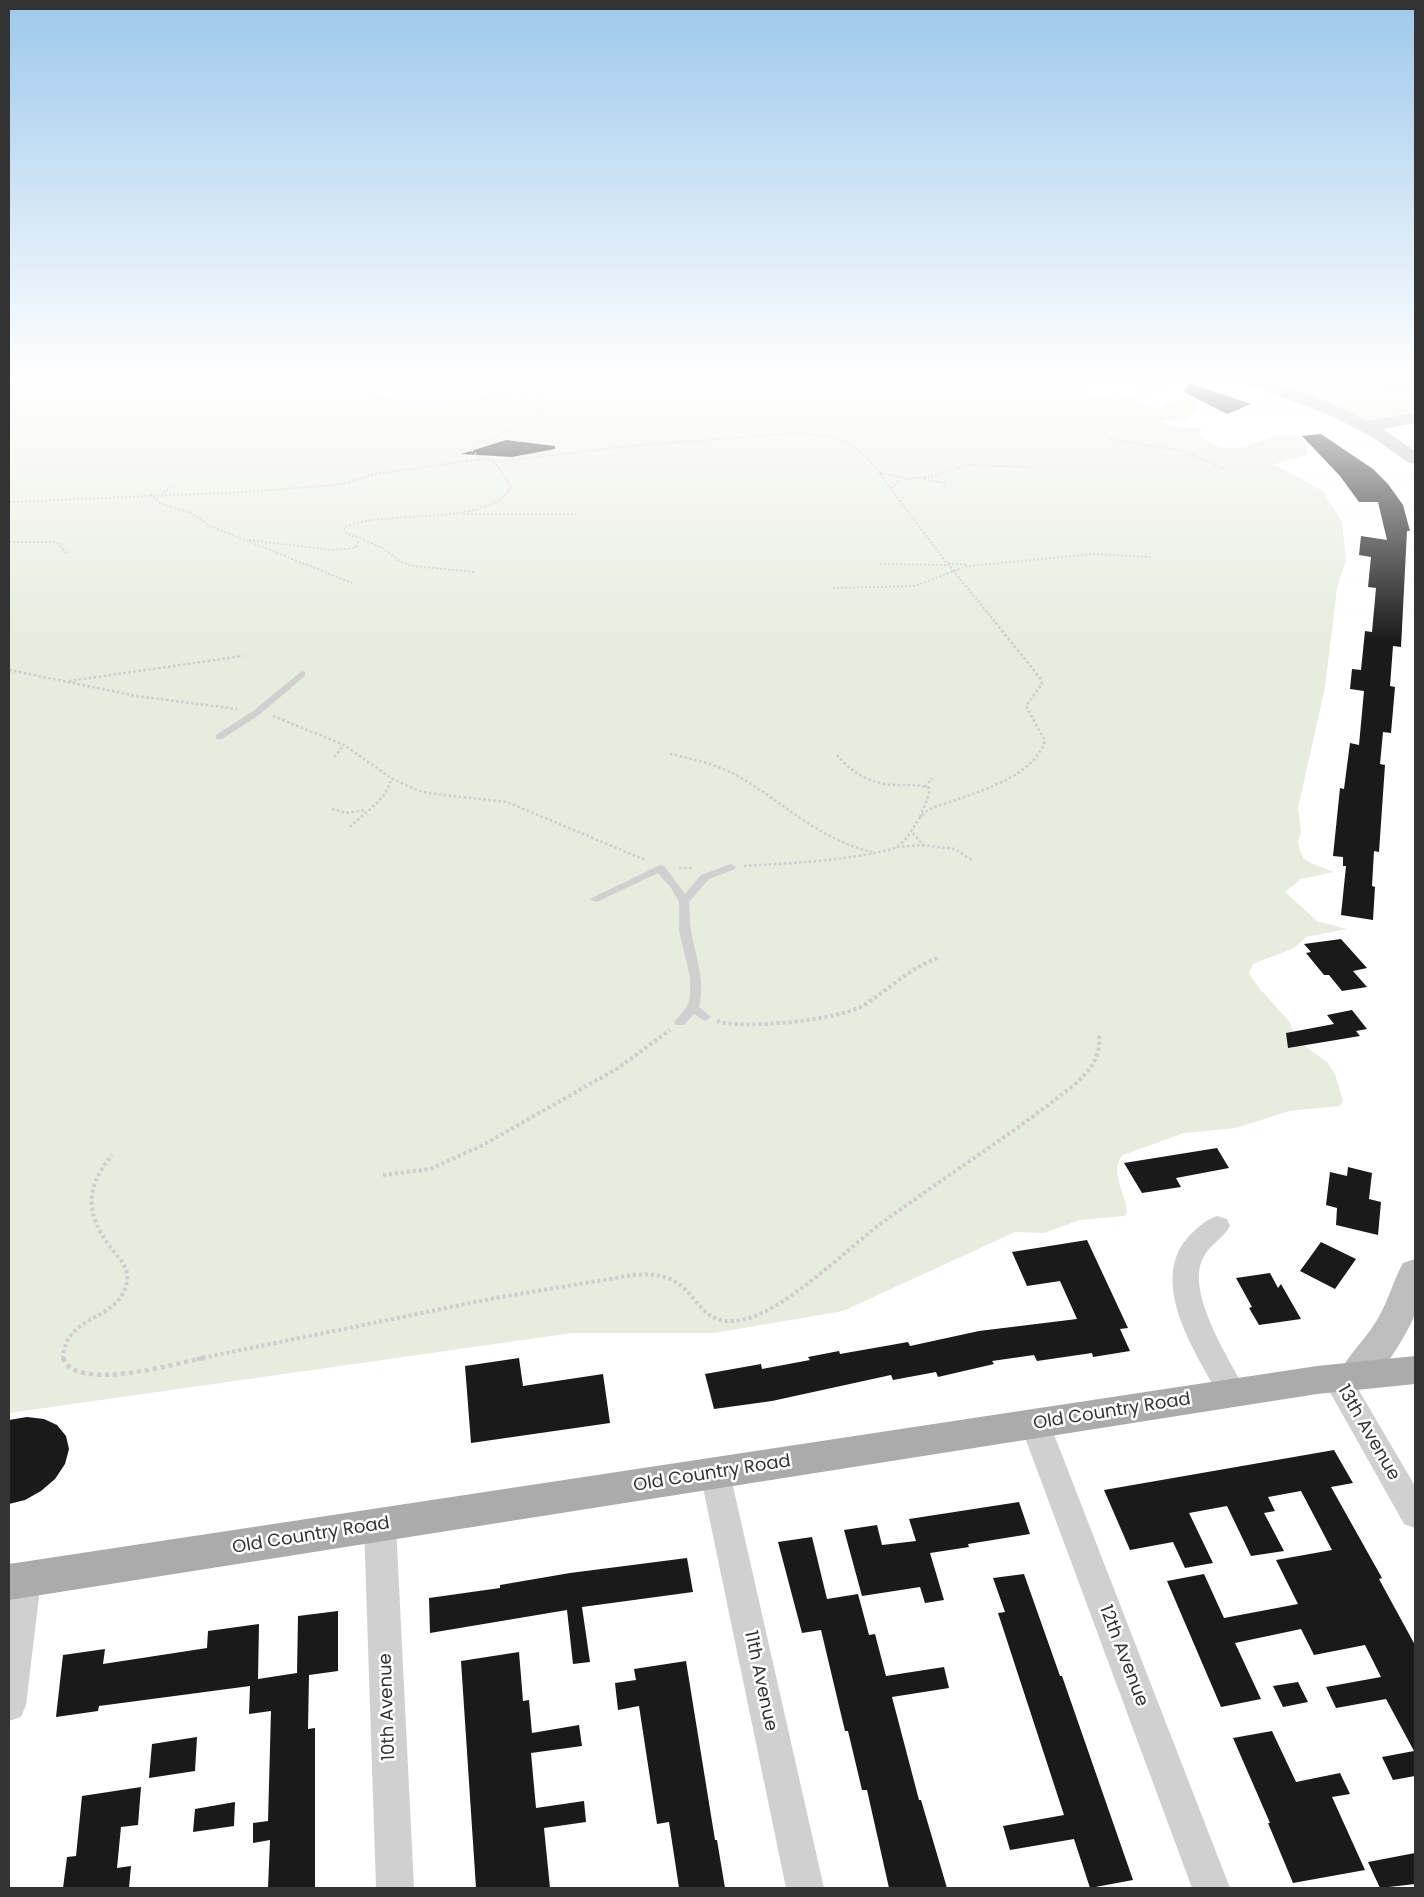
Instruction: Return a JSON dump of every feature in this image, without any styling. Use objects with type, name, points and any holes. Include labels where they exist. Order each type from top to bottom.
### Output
[{"type":"main road","points":[[1346,1376],[1376,1352],[1396,1322],[1415,1272]]},
{"type":"main road","name":"Old Country Road","points":[[17,1581],[1232,1393],[1346,1376],[1415,1370]]},
{"type":"street","points":[[1217,1226],[1198,1244],[1188,1260],[1186,1278],[1190,1304],[1198,1328],[1232,1393]]},
{"type":"street","name":"13th Avenue","points":[[1346,1376],[1415,1514]]},
{"type":"street","name":"12th Avenue","points":[[1035,1424],[1211,1888]]},
{"type":"street","name":"11th Avenue","points":[[715,1473],[805,1888]]},
{"type":"street","name":"10th Avenue","points":[[380,1525],[395,1888]]},
{"type":"street","points":[[9,1706],[17,1581]]},
{"type":"lane","points":[[219,737],[256,713],[302,674]]},
{"type":"lane","points":[[684,902],[705,877],[731,867]]},
{"type":"lane","points":[[595,899],[660,868],[676,888],[684,902],[685,930],[697,975],[698,992],[693,1008],[680,1022]]},
{"type":"lane","points":[[693,1008],[705,1017]]},
{"type":"path","points":[[9,502],[151,494],[247,492],[321,486],[346,483],[375,474],[443,465]]},
{"type":"path","points":[[460,514],[504,497],[510,491],[511,486],[508,478],[494,465]]},
{"type":"path","points":[[873,465],[953,571],[1040,678],[1042,684],[1026,706],[1027,712],[1045,738],[1045,746],[1041,753],[1011,776],[992,786],[927,811],[918,823]]},
{"type":"path","points":[[890,488],[898,481],[919,478],[968,465],[1034,467]]},
{"type":"path","points":[[1215,465],[1225,469]]},
{"type":"path","points":[[880,473],[908,479]]},
{"type":"path","points":[[919,478],[946,483]]},
{"type":"path","points":[[162,494],[173,486]]},
{"type":"path","points":[[151,494],[158,503],[169,509],[198,516],[210,526],[352,583]]},
{"type":"path","points":[[474,572],[446,571],[413,566],[401,562],[381,547],[359,540],[346,533],[344,528],[348,524],[368,520],[460,514],[576,514]]},
{"type":"path","points":[[240,538],[331,550],[355,548],[359,540]]},
{"type":"path","points":[[9,542],[54,542],[62,547],[66,553]]},
{"type":"path","points":[[880,564],[977,565],[1093,554],[1150,557]]},
{"type":"path","points":[[833,588],[915,586],[953,571],[977,565]]},
{"type":"path","points":[[66,682],[244,656]]},
{"type":"path","points":[[9,670],[154,699],[256,713],[318,732],[344,745],[391,778],[427,793],[507,802],[660,868],[731,867],[807,862],[875,853],[894,847],[924,845],[955,849],[972,860]]},
{"type":"path","points":[[334,756],[344,745]]},
{"type":"path","points":[[670,754],[724,769],[849,847],[875,853]]},
{"type":"path","points":[[837,756],[845,765],[868,779],[892,785],[928,788],[929,794],[914,833],[894,847]]},
{"type":"path","points":[[350,827],[387,794],[391,788],[391,778]]},
{"type":"path","points":[[925,787],[932,778]]},
{"type":"path","points":[[332,809],[346,813],[367,810]]},
{"type":"path","points":[[914,833],[924,845]]},
{"type":"path","points":[[705,1017],[734,1026],[829,1018],[863,1006],[898,977],[924,962],[938,958]]},
{"type":"path","points":[[383,1175],[411,1173],[430,1169],[483,1145],[618,1068],[680,1022]]},
{"type":"path","points":[[112,1155],[100,1168],[92,1184],[90,1201],[94,1218],[104,1237],[123,1262],[127,1275],[126,1287],[118,1301],[106,1313],[69,1334],[63,1346],[63,1360],[72,1370],[89,1374],[115,1374],[227,1354],[494,1298],[637,1273],[669,1278],[682,1286],[702,1312],[713,1318],[734,1321],[751,1317],[774,1306],[884,1221],[975,1158],[1064,1092],[1090,1070],[1099,1050],[1099,1034]]},
{"type":"shaded area","points":[[9,465],[1276,465],[1323,491],[1342,522],[1346,560],[1337,588],[1325,687],[1298,808],[1301,832],[1298,842],[1304,859],[1334,872],[1301,879],[1285,892],[1317,921],[1347,929],[1306,937],[1294,948],[1253,964],[1249,973],[1259,988],[1289,1021],[1297,1040],[1327,1062],[1335,1074],[1343,1101],[1340,1106],[1289,1111],[1236,1128],[1184,1133],[1123,1155],[1117,1168],[1119,1183],[1126,1206],[1127,1213],[1124,1216],[1080,1220],[1044,1233],[1015,1232],[843,1311],[714,1333],[572,1333],[9,1413]]},
{"type":"building","points":[[1329,465],[1366,465],[1373,469],[1388,484],[1403,505],[1410,531],[1407,531],[1401,647],[1393,646],[1390,686],[1395,687],[1391,733],[1383,732],[1380,764],[1385,765],[1379,852],[1374,851],[1372,886],[1375,887],[1373,920],[1341,915],[1346,866],[1343,866],[1343,857],[1333,856],[1340,788],[1344,789],[1350,743],[1359,745],[1364,691],[1350,689],[1352,669],[1361,670],[1365,631],[1372,632],[1376,588],[1368,587],[1371,557],[1359,555],[1361,536],[1387,540],[1378,502],[1359,502]]},
{"type":"building","points":[[1341,939],[1367,968],[1353,971],[1367,987],[1342,991],[1329,975],[1324,975],[1306,953],[1311,952],[1304,944]]},
{"type":"building","points":[[1352,1010],[1367,1029],[1356,1031],[1360,1036],[1288,1048],[1286,1033],[1334,1024],[1327,1015]]},
{"type":"building","points":[[1217,1148],[1229,1168],[1176,1178],[1181,1187],[1142,1193],[1124,1163]]},
{"type":"building","points":[[1348,1167],[1372,1173],[1369,1199],[1381,1202],[1378,1235],[1336,1225],[1337,1208],[1326,1205],[1330,1172],[1347,1176]]},
{"type":"building","points":[[1087,1240],[1128,1328],[1120,1329],[1130,1351],[1093,1357],[1092,1353],[1037,1361],[1034,1355],[992,1361],[994,1364],[938,1377],[936,1372],[893,1380],[891,1375],[772,1401],[714,1409],[705,1374],[761,1364],[762,1369],[810,1360],[808,1357],[839,1351],[840,1354],[908,1342],[910,1346],[979,1331],[1077,1319],[1060,1281],[1027,1286],[1012,1252]]},
{"type":"building","points":[[1321,1242],[1356,1259],[1335,1289],[1300,1271]]},
{"type":"building","points":[[1270,1273],[1278,1288],[1281,1284],[1301,1319],[1259,1325],[1249,1308],[1252,1307],[1236,1278]]},
{"type":"building","points":[[519,1358],[523,1386],[603,1374],[610,1423],[471,1443],[465,1366]]},
{"type":"building","points":[[27,1417],[44,1419],[57,1425],[66,1436],[69,1449],[65,1464],[55,1479],[41,1491],[25,1500],[9,1504],[9,1420]]},
{"type":"building","points":[[1334,1450],[1353,1483],[1331,1487],[1382,1578],[1379,1579],[1415,1645],[1415,1776],[1393,1780],[1382,1757],[1414,1751],[1386,1699],[1336,1708],[1326,1687],[1381,1677],[1365,1645],[1314,1655],[1301,1629],[1235,1643],[1261,1699],[1221,1707],[1167,1581],[1204,1574],[1224,1618],[1298,1604],[1276,1560],[1332,1550],[1301,1491],[1268,1497],[1275,1511],[1264,1513],[1284,1551],[1251,1556],[1227,1506],[1189,1513],[1213,1563],[1185,1568],[1173,1542],[1130,1550],[1104,1490]]},
{"type":"building","points":[[1019,1502],[1030,1534],[968,1544],[969,1547],[930,1553],[944,1600],[925,1603],[920,1587],[862,1596],[844,1530],[877,1525],[882,1545],[916,1541],[909,1519]]},
{"type":"building","points":[[812,1537],[827,1599],[858,1594],[869,1635],[875,1634],[886,1676],[944,1667],[949,1688],[892,1697],[919,1800],[921,1800],[947,1888],[889,1888],[867,1790],[862,1790],[848,1731],[845,1731],[821,1630],[802,1633],[778,1542]]},
{"type":"building","points":[[687,1558],[693,1592],[582,1607],[590,1662],[573,1664],[567,1610],[430,1633],[429,1598],[500,1588],[500,1585],[570,1573]]},
{"type":"building","points":[[1024,1574],[1060,1676],[1062,1676],[1133,1880],[1090,1888],[1074,1839],[1010,1850],[1003,1826],[1064,1815],[998,1613],[1005,1612],[993,1578]]},
{"type":"building","points":[[338,1611],[338,1671],[309,1675],[308,1729],[315,1728],[315,1888],[268,1888],[270,1840],[253,1843],[253,1823],[268,1821],[271,1711],[249,1714],[250,1686],[99,1706],[98,1711],[56,1717],[63,1655],[105,1649],[103,1664],[207,1648],[208,1631],[259,1624],[258,1679],[297,1673],[298,1616]]},
{"type":"building","points":[[519,1652],[523,1701],[529,1700],[532,1733],[579,1725],[582,1746],[531,1753],[536,1808],[584,1801],[586,1822],[544,1828],[550,1888],[476,1888],[461,1661]]},
{"type":"building","points":[[686,1661],[715,1840],[717,1840],[725,1888],[679,1888],[669,1822],[657,1824],[639,1706],[618,1710],[615,1683],[636,1680],[634,1669]]},
{"type":"building","points":[[1298,1682],[1308,1702],[1283,1707],[1273,1686]]},
{"type":"building","points":[[1272,1731],[1296,1782],[1340,1773],[1350,1794],[1332,1797],[1365,1870],[1293,1883],[1268,1823],[1270,1823],[1233,1738]]},
{"type":"building","points":[[197,1737],[195,1771],[149,1778],[152,1744]]},
{"type":"building","points":[[141,1787],[138,1825],[121,1827],[117,1868],[131,1866],[129,1888],[63,1888],[67,1857],[76,1856],[82,1796]]},
{"type":"building","points":[[235,1802],[234,1826],[193,1832],[195,1809]]},
{"type":"building","points":[[1415,1853],[1415,1884],[1380,1888],[1368,1862]]}]
